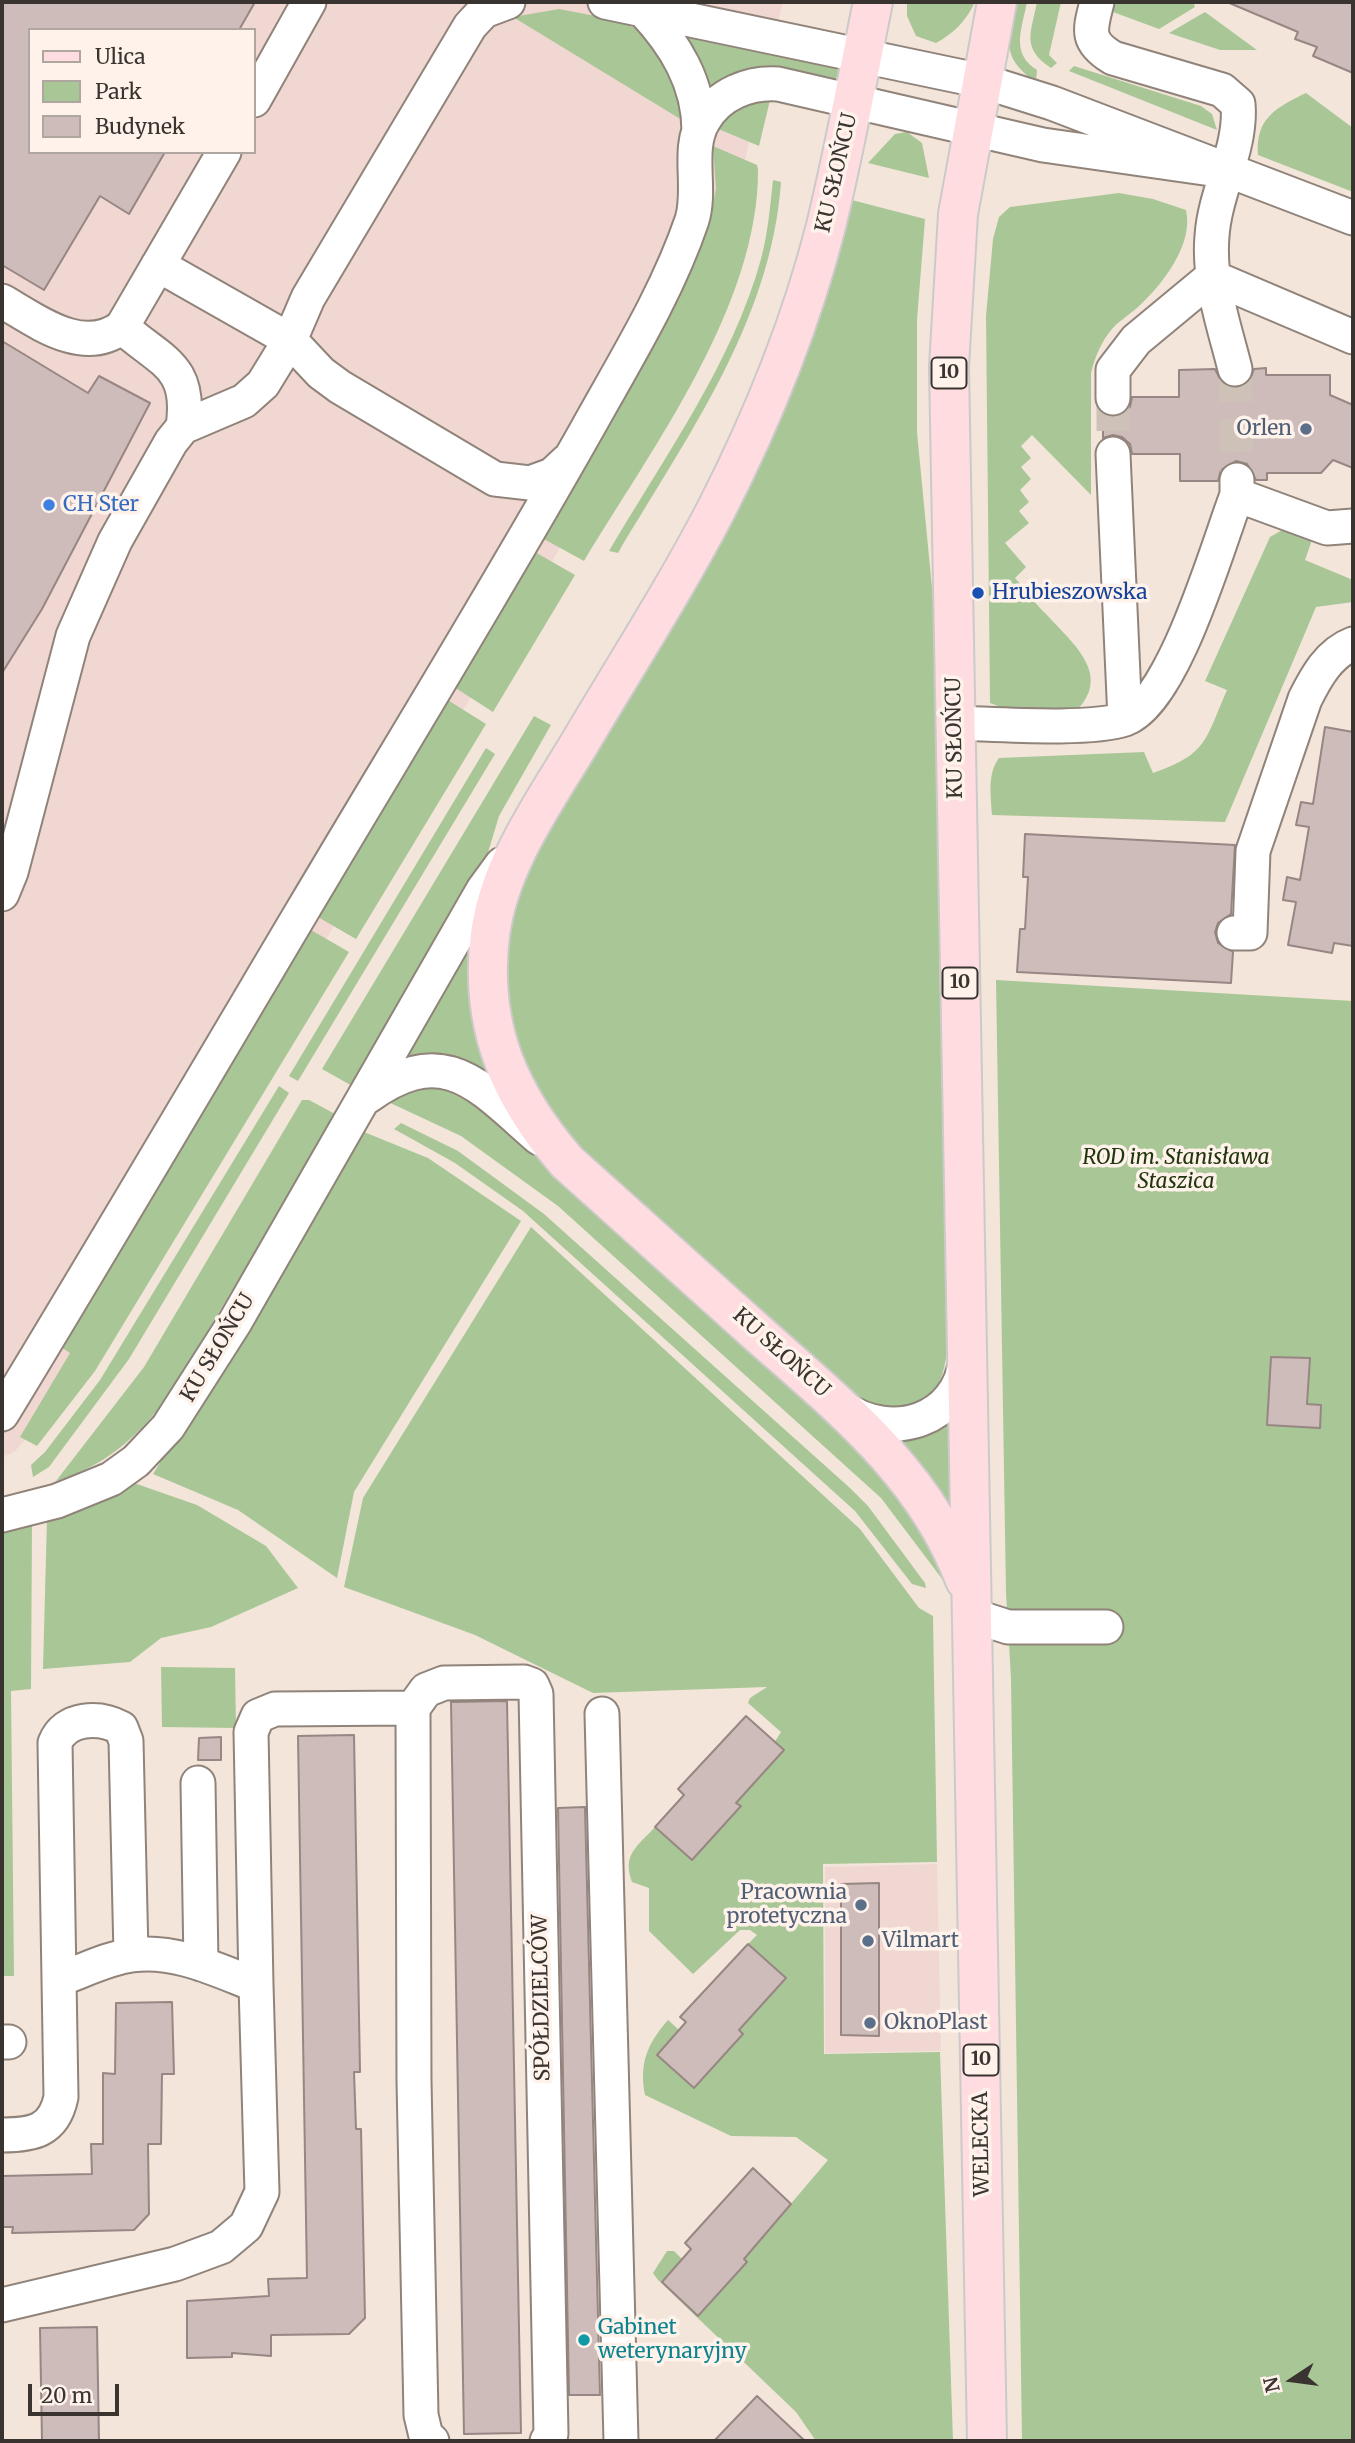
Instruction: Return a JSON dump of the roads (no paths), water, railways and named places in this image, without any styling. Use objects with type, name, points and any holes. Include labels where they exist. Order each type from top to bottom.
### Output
[{"type":"main road","name":"KU SŁOŃCU","points":[[873,2],[814,267],[781,365],[754,430],[715,511],[540,809],[498,896],[490,935],[490,1002],[499,1045],[519,1097],[543,1135],[568,1162],[838,1405],[902,1470],[930,1507],[960,1565],[974,1616]]},
{"type":"main road","name":"KU SŁOŃCU","points":[[975,1678],[955,723],[950,314],[958,214],[997,2]]},
{"type":"main road","name":"WELECKA","points":[[975,1678],[987,2441]]},
{"type":"street","points":[[256,96],[309,2]]},
{"type":"street","points":[[606,2],[982,81],[1052,103],[1353,218]]},
{"type":"street","points":[[1097,2],[1090,31],[1097,48],[1113,58],[1222,90],[1238,104],[1240,126],[1225,171],[1212,235],[1212,277],[1235,369]]},
{"type":"street","points":[[2,894],[11,872],[73,636],[115,541],[171,442],[183,427],[244,401],[262,384],[290,340],[308,298],[459,43],[493,5]]},
{"type":"street","points":[[2,1414],[521,546],[644,325],[691,222],[696,198],[699,131],[695,97],[689,78],[669,41],[643,10]]},
{"type":"street","points":[[699,131],[706,117],[720,102],[733,92],[760,84],[805,88],[853,99]]},
{"type":"street","name":"KU SŁOŃCU","points":[[853,99],[973,129]]},
{"type":"street","points":[[973,129],[1050,146],[1225,171]]},
{"type":"street","points":[[2,301],[53,330],[74,337],[105,338],[122,327],[223,154]]},
{"type":"street","points":[[158,265],[290,340],[321,373],[340,387],[495,480],[516,501],[522,522],[521,546]]},
{"type":"street","points":[[1212,277],[1353,337]]},
{"type":"street","points":[[1113,398],[1113,370],[1136,340],[1212,277]]},
{"type":"street","points":[[122,327],[166,359],[179,375],[184,389],[183,427]]},
{"type":"street","points":[[495,480],[522,484],[538,481],[565,464],[578,444]]},
{"type":"street","points":[[1110,721],[1113,454]]},
{"type":"street","points":[[955,723],[1110,721],[1142,709],[1156,692],[1175,660],[1237,488],[1327,528],[1353,526]]},
{"type":"street","points":[[1234,933],[1250,933],[1253,851],[1305,699],[1317,677],[1335,654],[1353,643]]},
{"type":"street","name":"KU SŁOŃCU","points":[[2,1515],[57,1501],[111,1479],[136,1461],[169,1427],[235,1322],[483,890],[540,809]]},
{"type":"street","name":"KU SŁOŃCU","points":[[362,1101],[392,1079],[410,1073],[432,1070],[455,1074],[482,1089],[568,1162]]},
{"type":"street","name":"KU SŁOŃCU","points":[[838,1405],[855,1415],[886,1425],[904,1425],[926,1419],[943,1408],[956,1390],[965,1366],[967,1349]]},
{"type":"street","points":[[974,1616],[1009,1627],[1106,1627]]},
{"type":"street","name":"SPÓŁDZIELCÓW","points":[[413,1708],[426,1690],[444,1683],[524,1682],[532,1685],[536,1694],[551,2420],[551,2434],[547,2441]]},
{"type":"street","points":[[2,2305],[175,2264],[220,2247],[246,2226],[262,2192],[251,1732],[258,1716],[275,1709],[413,1708],[414,2081],[421,2415],[426,2436],[432,2441]]},
{"type":"street","points":[[602,1714],[621,2441]]},
{"type":"street","points":[[2,2136],[26,2135],[44,2127],[57,2114],[61,2097],[55,1743],[59,1731],[71,1723],[109,1722],[121,1728],[125,1741],[131,1955]]},
{"type":"street","points":[[198,1783],[201,1964]]},
{"type":"street","points":[[60,1979],[131,1955],[165,1955],[201,1964],[256,1985]]},
{"type":"tunnel","points":[[1235,369],[1237,480]]},
{"type":"tunnel","points":[[1113,398],[1113,454]]},
{"type":"place","name":"Orlen","points":[[1306,429]]},
{"type":"place","name":"CH Ster","points":[[49,505]]},
{"type":"place","name":"Hrubieszowska","points":[[978,593]]},
{"type":"place","name":"Pracownia protetyczna","points":[[861,1905]]},
{"type":"place","name":"Vilmart","points":[[868,1941]]},
{"type":"place","name":"OknoPlast","points":[[870,2023]]},
{"type":"place","name":"Gabinet weterynaryjny","points":[[584,2340]]},
{"type":"park label","name":"ROD im. Stanisława Staszica","points":[[1176,1170]]}]
